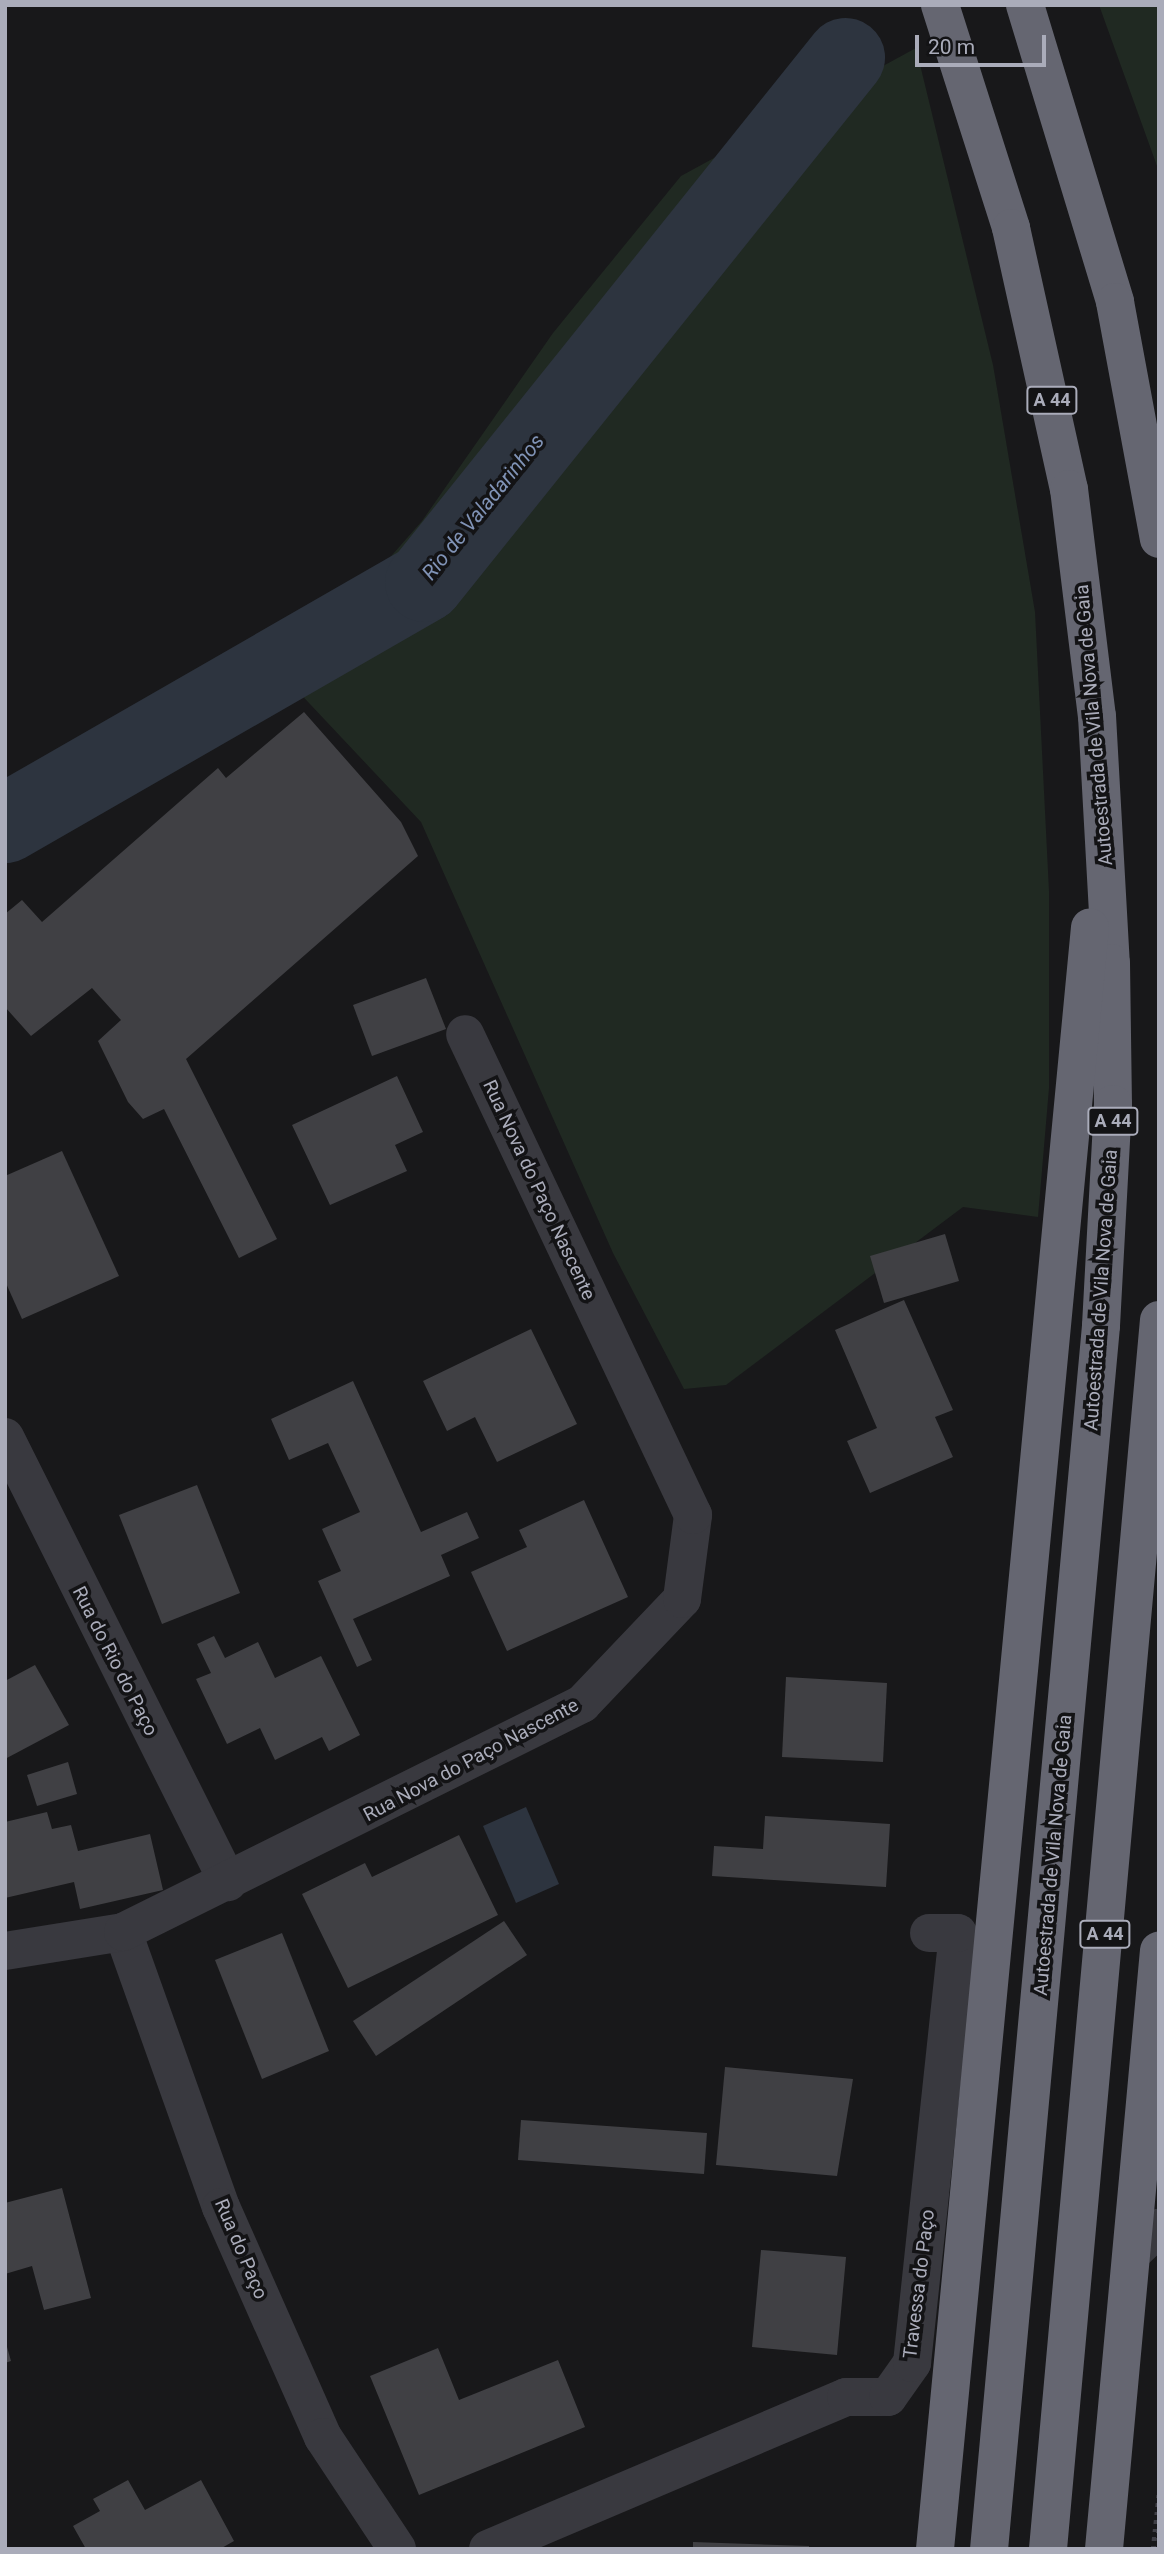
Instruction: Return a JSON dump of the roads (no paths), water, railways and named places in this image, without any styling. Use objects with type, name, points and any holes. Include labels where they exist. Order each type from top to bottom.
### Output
[{"type":"highway","name":"Autoestrada de Vila Nova de Gaia","points":[[940,5],[1011,228],[1052,402],[1081,566],[1102,807],[1111,976],[1109,1215],[989,2549]]},
{"type":"highway","points":[[1025,5],[1115,302],[1159,539]]},
{"type":"highway","points":[[935,2549],[1025,1560],[1102,807]]},
{"type":"highway","name":"A 44","points":[[1048,2549],[1159,1320]]},
{"type":"highway","points":[[1104,2549],[1146,2239],[1159,1951]]},
{"type":"street","name":"Rua Nova do Paço Nascente","points":[[5,1951],[123,1932],[582,1704],[682,1599],[694,1515],[465,1034]]},
{"type":"street","name":"Rua do Rio do Paço","points":[[5,1437],[228,1882]]},
{"type":"street","name":"Rua do Paço","points":[[123,1932],[221,2207],[306,2399],[323,2437],[397,2549]]},
{"type":"street","name":"Travessa do Paço","points":[[488,2549],[846,2397],[888,2397],[912,2363],[958,1933],[929,1933]]},
{"type":"waterway","name":"Rio de Valadarinhos","points":[[5,823],[424,582],[845,57]]}]
